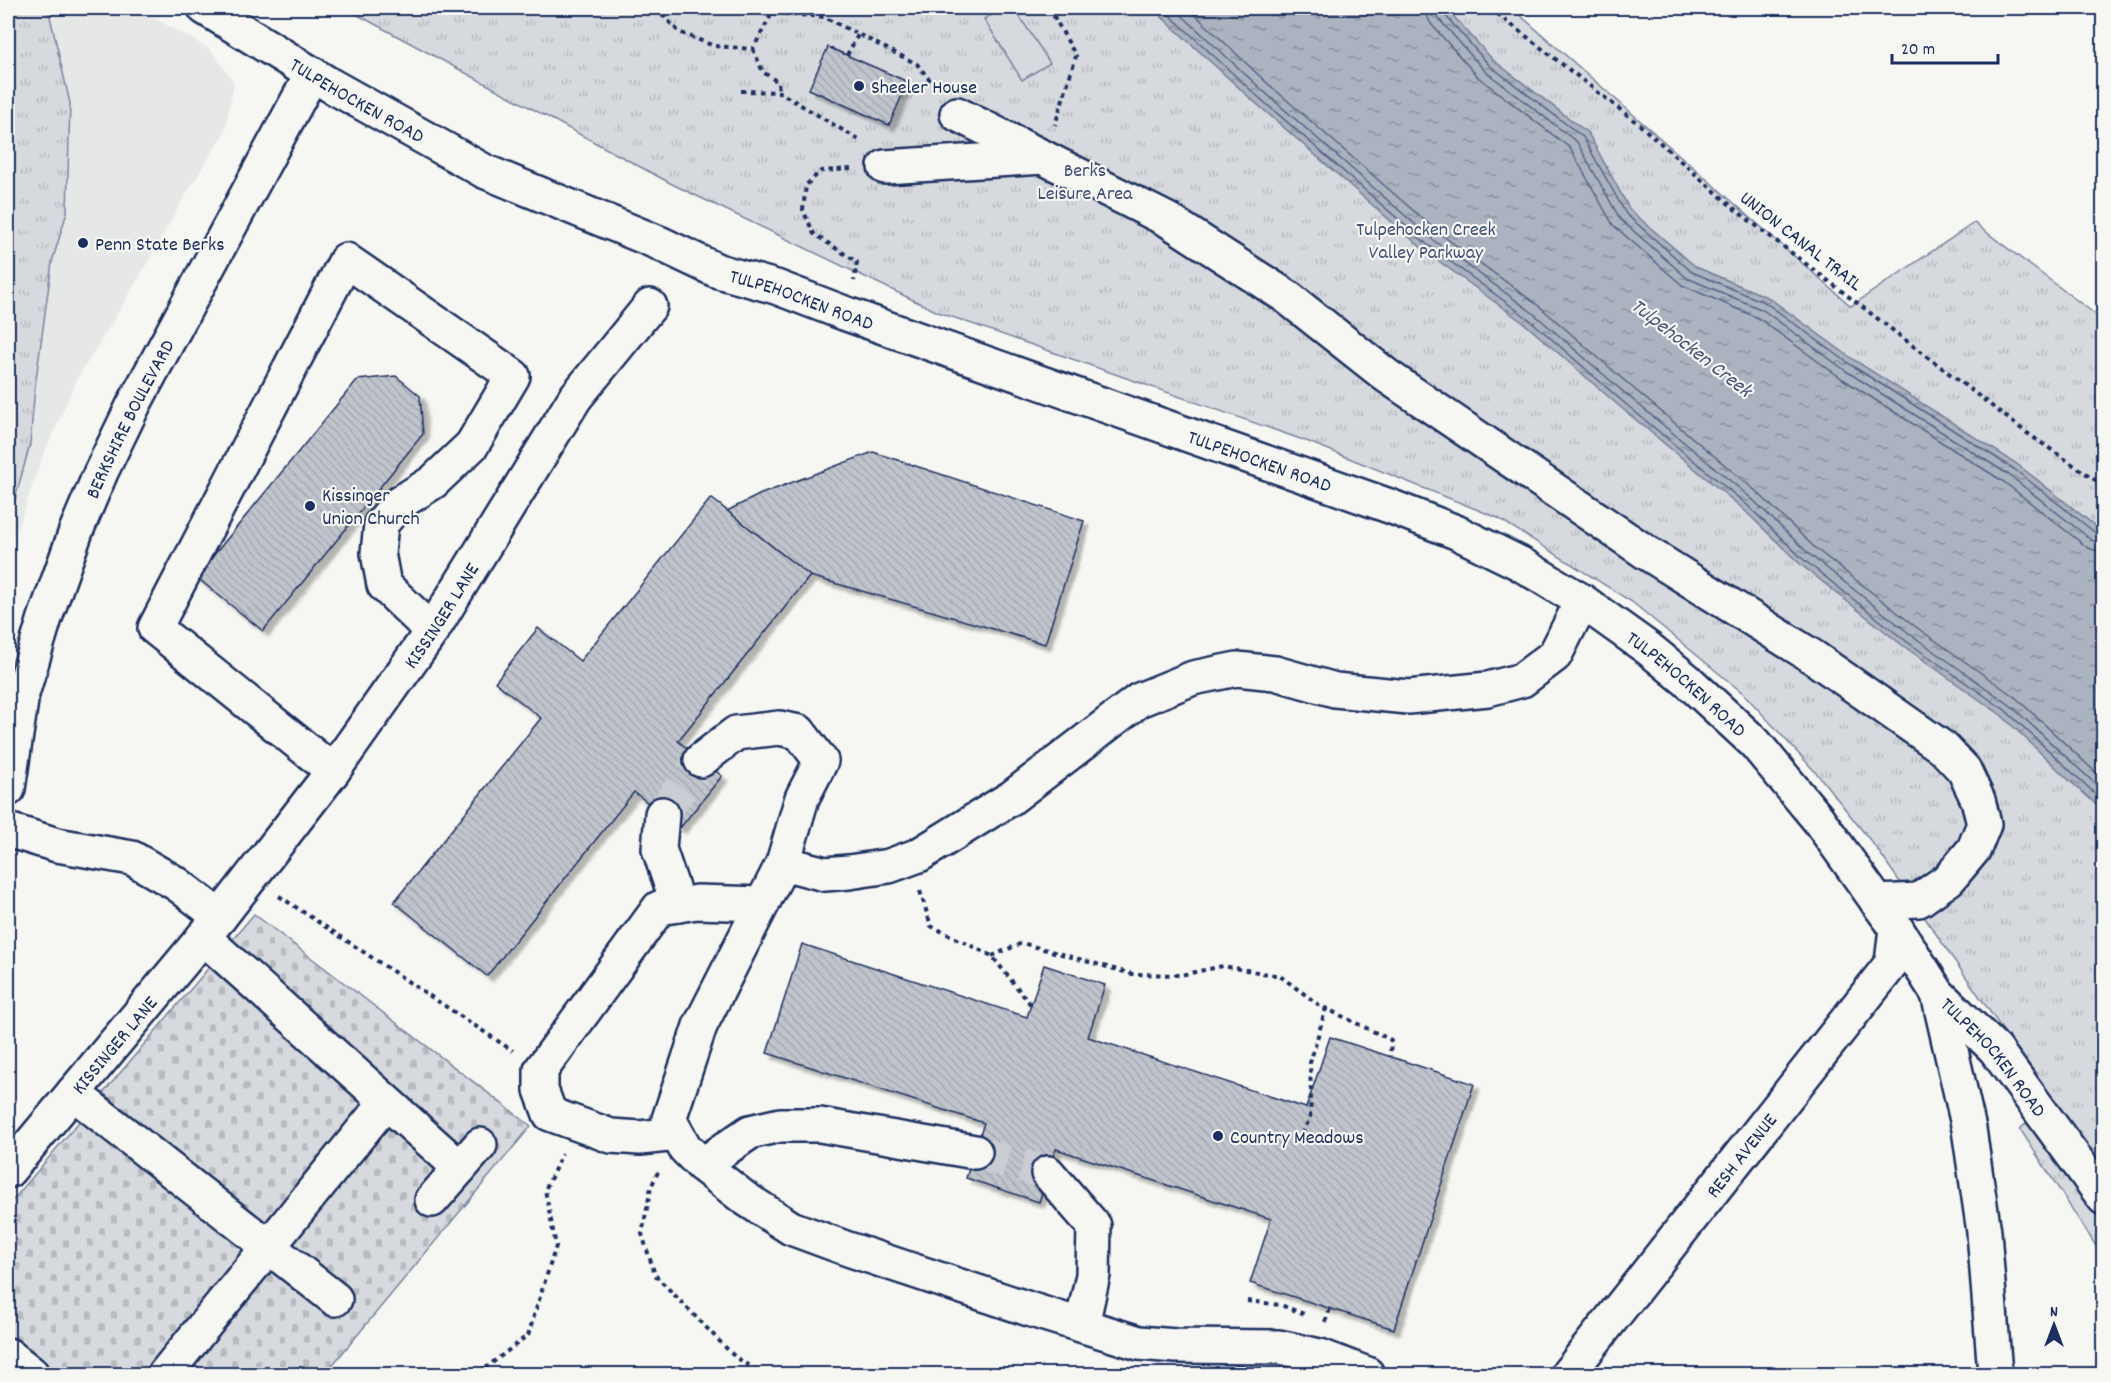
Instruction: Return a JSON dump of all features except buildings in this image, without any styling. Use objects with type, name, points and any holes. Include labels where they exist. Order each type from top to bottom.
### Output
[{"type":"street","name":"TULPEHOCKEN ROAD","points":[[205,8],[321,79],[484,171],[659,243],[718,271],[776,287],[1381,503],[1456,532],[1519,563],[1582,601],[1649,649],[1688,681],[1755,743],[1818,819],[1896,928],[1938,994],[1995,1049],[2103,1198]]},
{"type":"street","name":"BERKSHIRE BOULEVARD","points":[[8,789],[22,694],[45,618],[76,531],[97,482],[134,404],[321,79]]},
{"type":"street","points":[[957,114],[1168,220],[1287,297],[1386,376],[1647,553],[1813,657],[1943,748],[1964,770],[1978,800],[1984,824],[1974,849],[1949,879],[1919,900],[1877,902]]},
{"type":"street","points":[[885,167],[1045,157]]},
{"type":"street","points":[[333,771],[155,628],[346,260],[513,376],[472,445],[433,482],[398,504],[381,524],[378,553],[384,585],[432,631]]},
{"type":"street","name":"KISSINGER LANE","points":[[8,1171],[211,927],[333,771],[432,631],[575,398],[650,306]]},
{"type":"street","points":[[783,863],[825,874],[889,866],[909,859],[1011,798],[1139,700],[1192,678],[1237,669],[1275,673],[1335,690],[1408,697],[1488,689],[1522,680],[1555,655],[1582,601]]},
{"type":"street","points":[[702,760],[736,734],[779,728],[799,732],[821,761],[802,798],[783,863],[700,1026],[669,1119],[685,1148],[702,1166],[790,1228],[859,1253],[1139,1343],[1176,1346],[1279,1347],[1320,1356],[1367,1374]]},
{"type":"street","points":[[662,814],[659,849],[678,905]]},
{"type":"street","points":[[8,830],[57,845],[132,858],[177,884],[211,927],[386,1102],[470,1157],[432,1200]]},
{"type":"street","points":[[677,1134],[640,1138],[611,1136],[550,1114],[542,1090],[541,1070],[659,908],[697,902],[762,904]]},
{"type":"street","name":"RESH AVENUE","points":[[1568,1374],[1892,963],[1896,928]]},
{"type":"street","points":[[1938,994],[1969,1129],[1984,1232],[1995,1374]]},
{"type":"street","points":[[73,1093],[335,1299]]},
{"type":"street","points":[[165,1374],[386,1102]]},
{"type":"street","points":[[702,1166],[750,1132],[780,1125],[819,1125],[975,1152]]},
{"type":"street","points":[[1048,1173],[1094,1226],[1093,1275],[1082,1325]]},
{"type":"street","points":[[8,1355],[32,1374]]},
{"type":"path","points":[[656,8],[679,32],[714,46],[753,49]]},
{"type":"path","points":[[1045,157],[1076,56],[1049,8]]},
{"type":"path","name":"UNION CANAL TRAIL","points":[[1490,8],[1640,125],[1737,211],[2027,433],[2103,486]]},
{"type":"path","points":[[753,49],[772,13],[824,17],[917,64],[957,114]]},
{"type":"path","points":[[847,55],[858,35]]},
{"type":"path","points":[[753,49],[764,72],[778,82],[779,92]]},
{"type":"path","points":[[741,91],[779,92],[875,149],[885,167],[821,171],[806,185],[803,210],[814,234],[857,262],[844,313]]},
{"type":"path","points":[[909,859],[931,926],[992,956],[1031,1005]]},
{"type":"path","points":[[251,877],[541,1070]]},
{"type":"path","points":[[992,956],[1022,943],[1132,974],[1181,975],[1223,966],[1280,976],[1326,1008],[1391,1040],[1390,1057]]},
{"type":"path","points":[[1298,1142],[1310,1118],[1310,1063],[1326,1008]]},
{"type":"path","points":[[478,1374],[528,1335],[556,1246],[545,1190],[576,1124]]},
{"type":"path","points":[[677,1134],[651,1187],[642,1234],[655,1275],[734,1356],[761,1374]]},
{"type":"path","points":[[1247,1301],[1281,1305],[1325,1323],[1330,1308]]},
{"type":"shaded area","name":"Penn State Berks","points":[[8,8],[137,8],[211,50],[234,82],[225,132],[77,379],[40,463],[8,558]]},
{"type":"green space","points":[[8,8],[48,8],[70,103],[67,212],[52,262],[35,387],[30,444],[8,525]]},
{"type":"green space","name":"Berks Leisure Area","points":[[345,8],[1512,8],[1851,306],[1974,223],[2103,320],[2103,1257],[2020,1129],[2052,1101],[1877,849],[1819,776],[1744,694],[1632,602],[1498,518],[1309,442],[938,312],[672,184]]},
{"type":"green space","points":[[1003,8],[1014,8],[1050,63],[1022,80],[984,19]]},
{"type":"green space","points":[[254,914],[531,1126],[325,1374],[8,1374],[8,1206]]},
{"type":"water","name":"Tulpehocken Creek","points":[[1152,8],[1446,8],[1493,60],[1588,133],[1630,210],[1696,267],[1769,298],[1854,360],[2017,464],[2103,532],[2103,810],[2001,715],[1902,645],[1800,564],[1742,508],[1525,324],[1425,251],[1250,98]]},
{"type":"tunnel","points":[[662,814],[701,760]]},
{"type":"tunnel","points":[[975,1152],[1048,1173]]},
{"type":"place","name":"Sheeler House","points":[[859,86]]},
{"type":"place","name":"Penn State Berks","points":[[83,243]]},
{"type":"place","name":"Kissinger Union Church","points":[[310,506]]},
{"type":"place","name":"Country Meadows","points":[[1218,1136]]},
{"type":"park label","name":"Tulpehocken Creek Valley Parkway","points":[[1426,240]]}]
